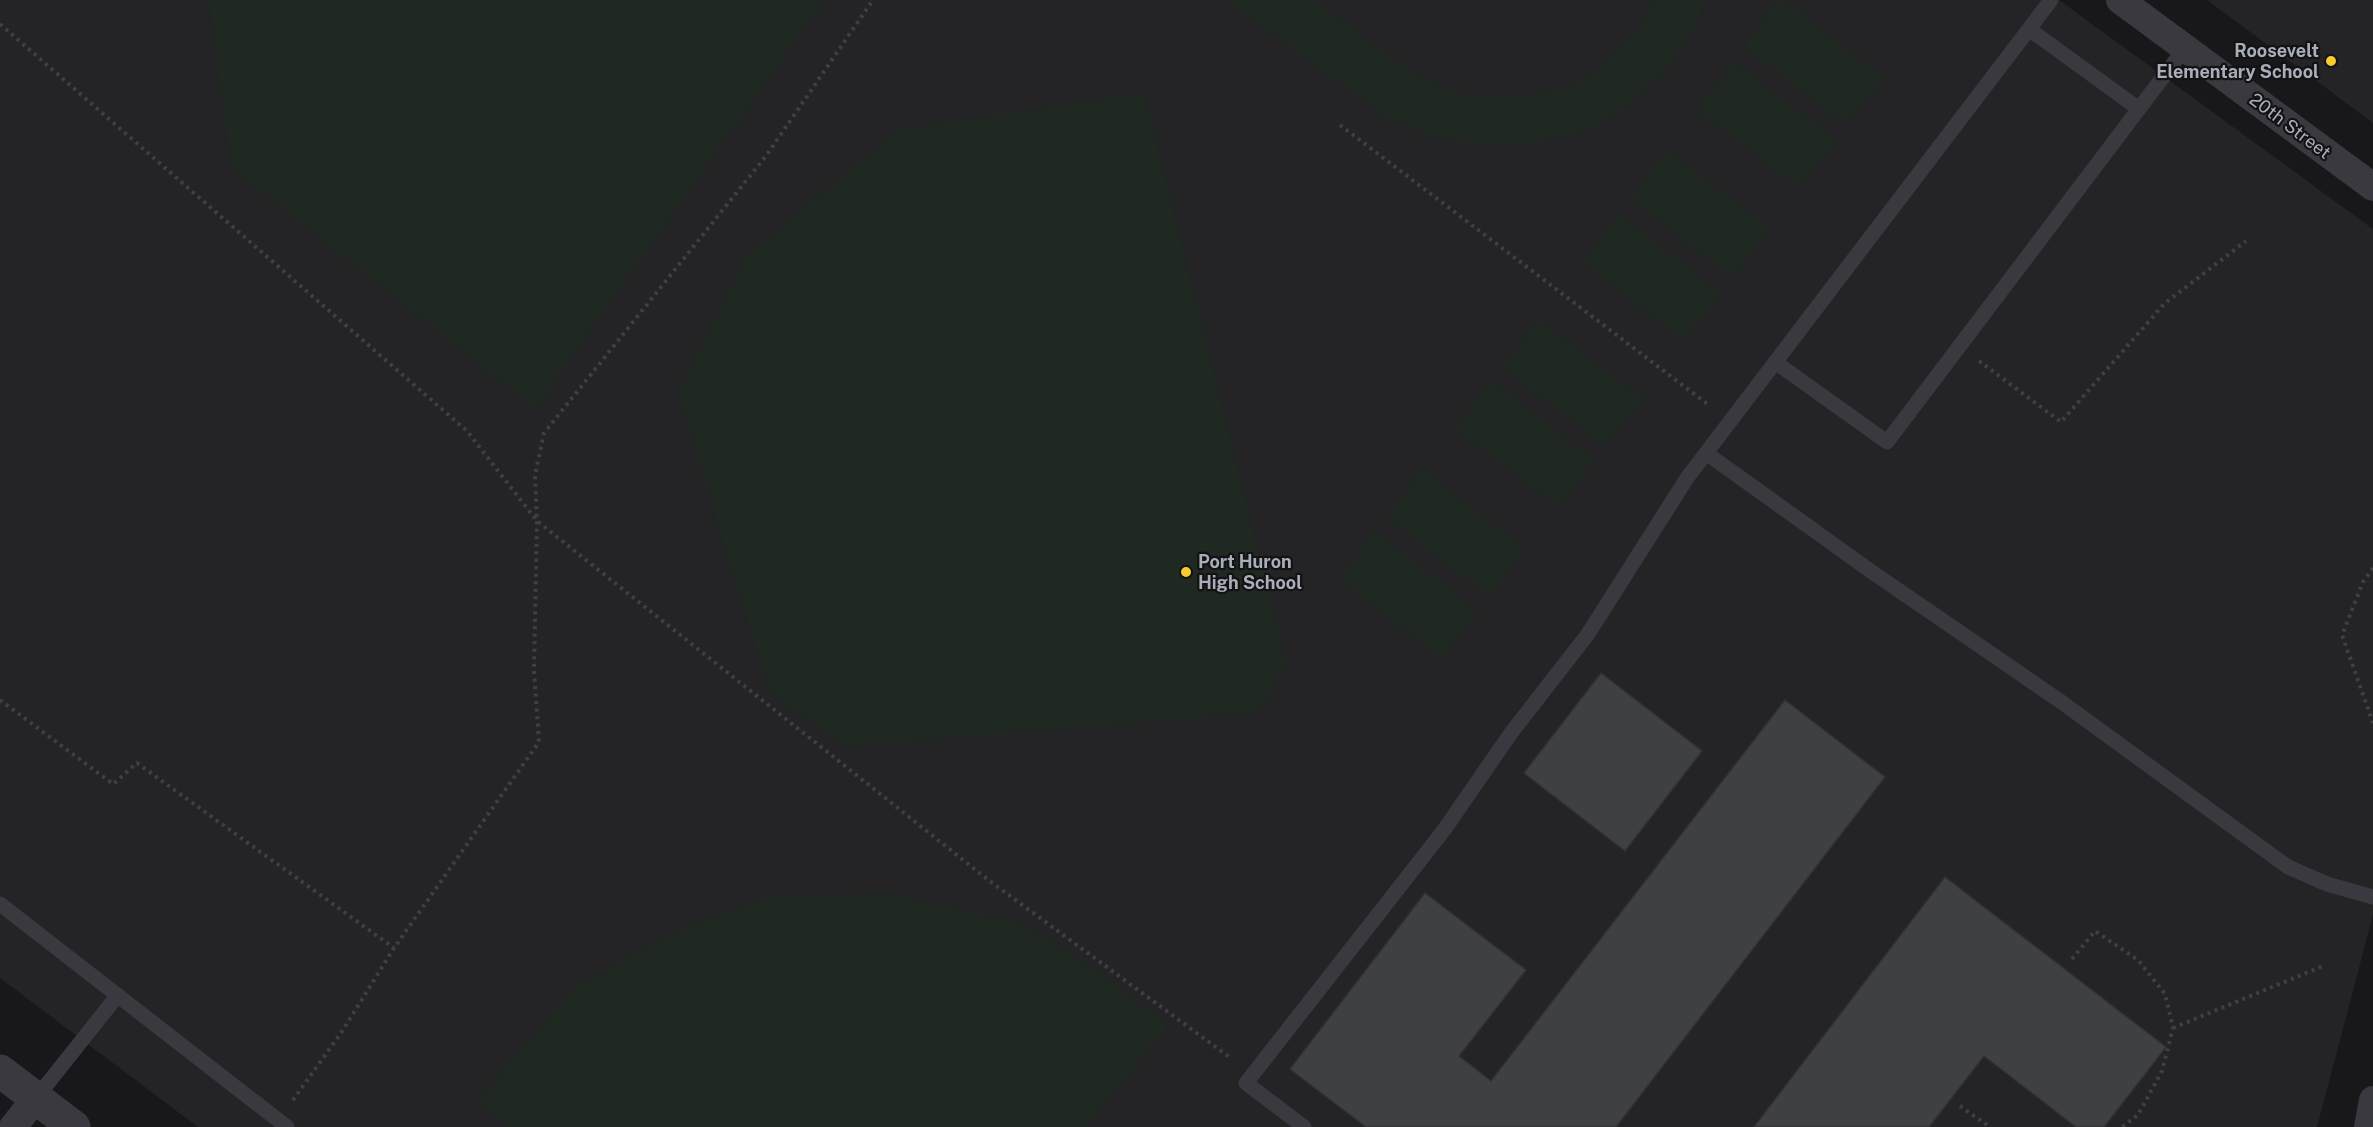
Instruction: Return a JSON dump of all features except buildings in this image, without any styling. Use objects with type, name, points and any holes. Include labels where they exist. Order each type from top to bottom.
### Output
[{"type":"street","name":"20th Street","points":[[2120,0],[2373,188]]},
{"type":"street","points":[[0,1071],[75,1127]]},
{"type":"street","points":[[13,1127],[36,1098]]},
{"type":"street","points":[[2368,1127],[2373,1100]]},
{"type":"lane","points":[[1304,1127],[1246,1083],[1444,830],[1511,733],[1588,634],[1687,478],[2051,0]]},
{"type":"lane","points":[[2029,29],[2139,109]]},
{"type":"lane","points":[[1774,362],[1887,442],[2185,48]]},
{"type":"lane","points":[[1706,453],[1872,572],[2060,701],[2288,867],[2326,884],[2373,897]]},
{"type":"lane","points":[[0,904],[283,1123]]},
{"type":"lane","points":[[36,1098],[118,995]]},
{"type":"path","points":[[283,1123],[394,948],[539,742],[534,671],[537,521],[535,475],[544,433],[766,156],[873,0]]},
{"type":"path","points":[[0,24],[467,431],[537,521],[987,879],[1252,1074]]},
{"type":"path","points":[[1340,125],[1730,422]]},
{"type":"path","points":[[1959,346],[2061,422],[2164,304],[2246,241]]},
{"type":"path","points":[[2373,568],[2363,582],[2342,634],[2373,723]]},
{"type":"path","points":[[0,700],[113,784],[137,764],[394,948]]},
{"type":"path","points":[[2072,959],[2095,931],[2138,960],[2166,994],[2174,1028],[2162,1071],[2138,1115],[2122,1127]]},
{"type":"path","points":[[2174,1028],[2323,966]]},
{"type":"path","points":[[1960,1106],[1990,1127]]},
{"type":"shaded area","name":"Port Huron High School","points":[[0,0],[2059,0],[2373,229],[2373,915],[2317,1127],[198,1127],[0,978]]},
{"type":"shaded area","points":[[209,0],[824,0],[535,408],[231,167]]},
{"type":"shaded area","points":[[1225,0],[1313,0],[1415,74],[1464,95],[1518,97],[1569,87],[1608,62],[1639,29],[1654,0],[1705,0],[1697,23],[1671,65],[1630,104],[1589,130],[1536,142],[1488,145],[1432,137],[1390,119]]},
{"type":"shaded area","points":[[1779,0],[1883,77],[1846,125],[1744,46]]},
{"type":"shaded area","name":"Roosevelt Elementary School","points":[[2207,0],[2373,0],[2373,123]]},
{"type":"shaded area","points":[[1734,62],[1836,141],[1799,188],[1697,109]]},
{"type":"shaded area","points":[[1144,93],[1286,663],[1257,713],[845,746],[769,691],[678,392],[747,256],[898,130]]},
{"type":"shaded area","points":[[1667,151],[1770,229],[1733,277],[1630,198]]},
{"type":"shaded area","points":[[1618,214],[1721,293],[1684,340],[1582,262]]},
{"type":"shaded area","points":[[1539,320],[1642,399],[1605,446],[1502,367]]},
{"type":"shaded area","points":[[1491,381],[1594,460],[1558,507],[1455,428]]},
{"type":"shaded area","points":[[1423,470],[1525,549],[1489,596],[1386,517]]},
{"type":"shaded area","points":[[1375,532],[1478,611],[1441,658],[1339,579]]},
{"type":"shaded area","points":[[886,893],[1023,924],[1109,980],[1168,1026],[1085,1127],[508,1127],[476,1102],[575,988],[664,937],[767,897]]},
{"type":"place","name":"Roosevelt Elementary School","points":[[2331,61]]},
{"type":"place","name":"Port Huron High School","points":[[1186,572]]}]
